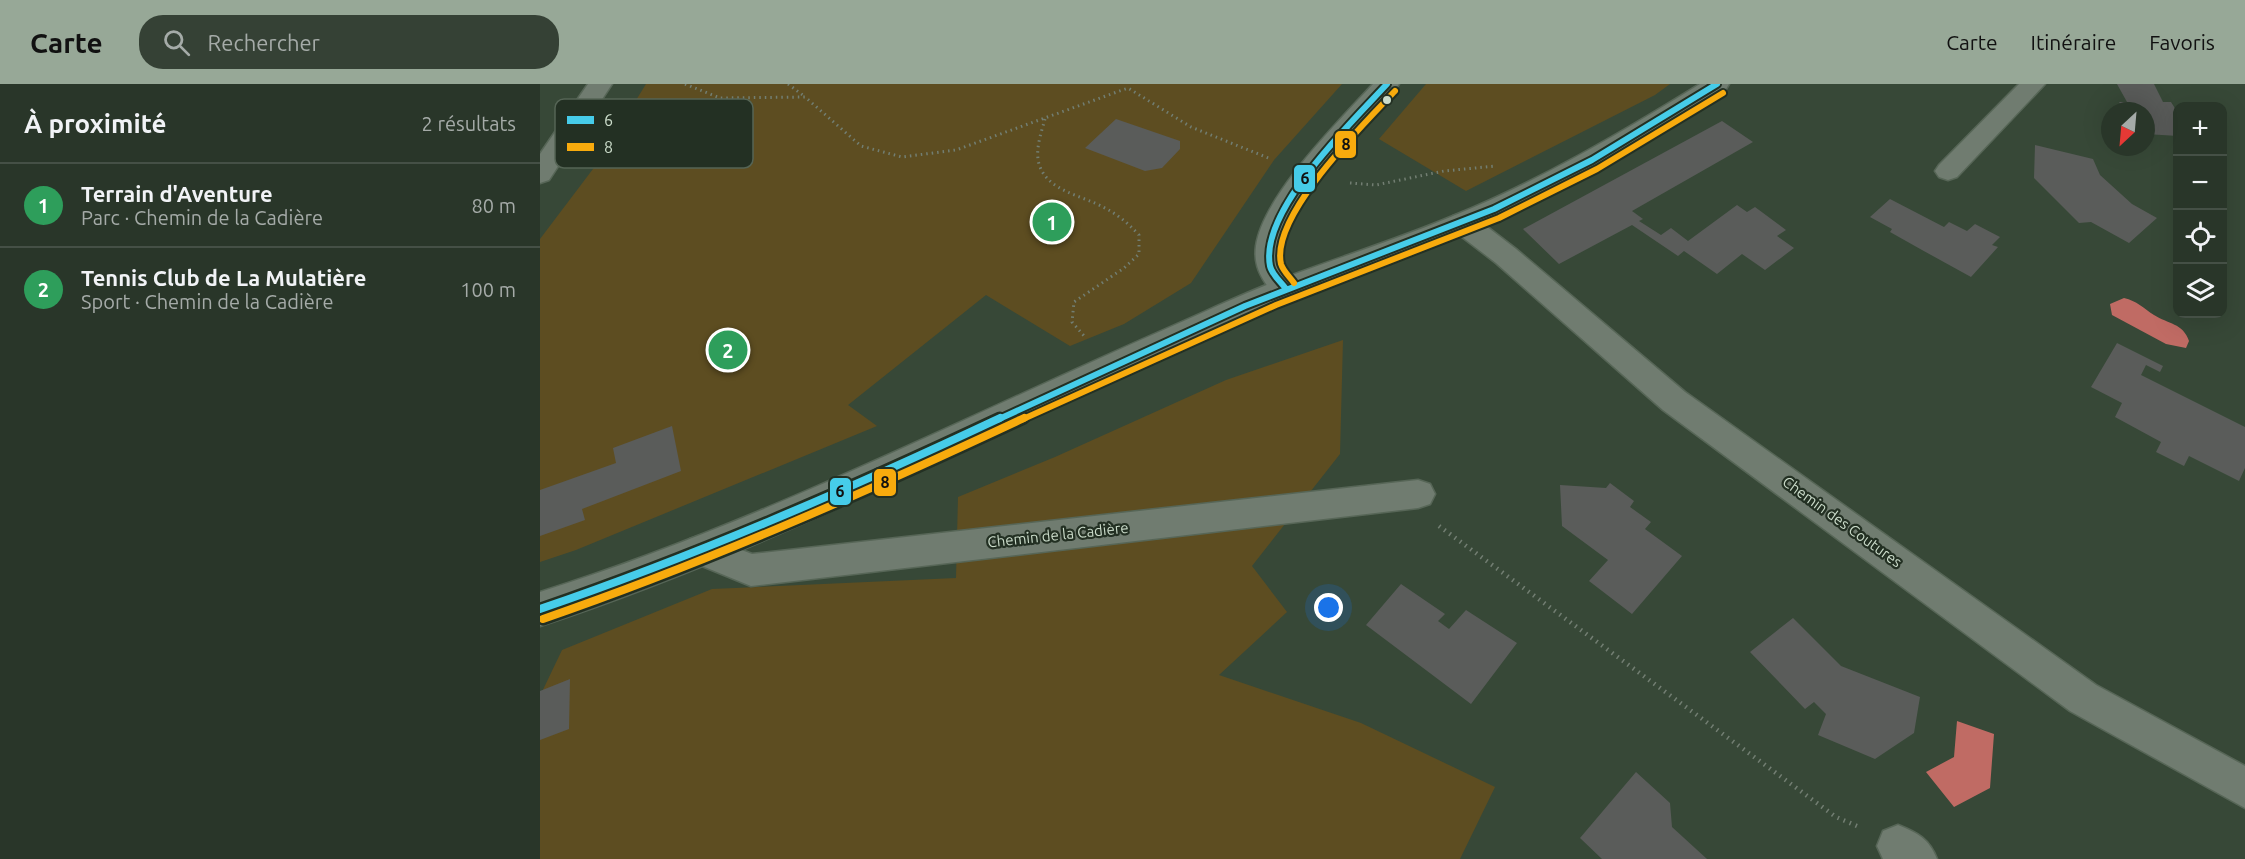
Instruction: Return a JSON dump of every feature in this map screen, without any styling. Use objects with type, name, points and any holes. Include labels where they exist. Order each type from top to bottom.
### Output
[{"type":"street","points":[[590,99],[600,84]]},
{"type":"street","points":[[1286,289],[1270,267],[1269,249],[1282,209],[1310,171],[1387,84]]},
{"type":"street","points":[[540,609],[615,585],[702,550],[909,462],[1107,368],[1286,289],[1463,223],[1539,187],[1628,140],[1717,84]]},
{"type":"street","points":[[1947,171],[2033,84]]},
{"type":"street","points":[[540,174],[555,152]]},
{"type":"street","name":"Chemin des Coutures","points":[[1463,223],[1506,256],[1674,401],[2073,691],[2245,788]]},
{"type":"street","name":"Chemin de la Cadière","points":[[702,550],[751,570],[1418,494]]},
{"type":"path","points":[[685,84],[720,98],[805,97]]},
{"type":"path","points":[[788,84],[837,123],[861,146],[888,155],[902,157],[956,150],[1045,119],[1129,86],[1191,127],[1275,160]]},
{"type":"path","points":[[1045,119],[1037,141],[1038,163],[1046,180],[1118,215],[1139,235],[1139,254],[1124,270],[1094,285],[1074,302],[1072,322],[1107,368]]},
{"type":"path","points":[[1347,182],[1376,185],[1444,171],[1499,165]]},
{"type":"path","points":[[1418,494],[1435,523],[1616,656],[1836,817],[1907,852]]},
{"type":"shaded area","points":[[646,84],[1342,84],[1274,160],[1191,283],[1124,324],[1070,346],[986,295],[848,405],[877,426],[576,550],[540,562],[540,239],[594,168],[753,168],[753,99],[637,99]]},
{"type":"shaded area","points":[[1426,84],[1670,84],[1655,95],[1466,191],[1379,139]]},
{"type":"shaded area","points":[[2124,298],[2179,327],[2189,341],[2186,348],[2166,344],[2112,315],[2110,304]]},
{"type":"shaded area","points":[[1343,340],[1340,454],[1252,566],[1287,612],[1219,675],[1361,723],[1495,787],[1460,859],[540,859],[540,696],[562,650],[712,589],[956,578],[958,497],[1055,457],[1226,380]]},
{"type":"shaded area","points":[[1957,721],[1994,734],[1990,788],[1954,807],[1926,772],[1954,757]]},
{"type":"building","points":[[2117,84],[2154,84],[2163,102],[2171,102],[2173,105],[2173,136],[2155,135],[2155,102],[2127,102]]},
{"type":"building","points":[[1116,119],[1180,141],[1180,149],[1162,168],[1145,171],[1085,148]]},
{"type":"building","points":[[1722,121],[1753,142],[1632,211],[1643,219],[1639,221],[1661,235],[1671,228],[1688,241],[1737,205],[1747,212],[1755,207],[1786,230],[1777,236],[1794,248],[1765,270],[1742,254],[1717,274],[1684,251],[1678,256],[1632,225],[1559,264],[1523,229]]},
{"type":"building","points":[[2035,145],[2093,159],[2100,175],[2132,204],[2157,218],[2129,243],[2091,222],[2079,223],[2034,178]]},
{"type":"building","points":[[1890,199],[1944,227],[1949,222],[1967,231],[1975,224],[2000,237],[1992,245],[1998,247],[1971,277],[1890,232],[1892,229],[1870,217]]},
{"type":"building","points":[[2117,343],[2163,366],[2160,372],[2146,365],[2141,375],[2245,427],[2245,468],[2239,481],[2189,456],[2184,466],[2156,452],[2161,442],[2115,417],[2122,403],[2091,387]]},
{"type":"building","points":[[672,426],[681,471],[582,509],[585,520],[540,536],[540,490],[616,463],[613,448]]},
{"type":"building","points":[[1610,483],[1634,501],[1630,507],[1651,522],[1645,529],[1682,556],[1632,614],[1589,581],[1608,560],[1562,526],[1560,485],[1606,488]]},
{"type":"building","points":[[1401,584],[1445,614],[1438,621],[1449,629],[1466,610],[1517,643],[1471,704],[1366,625]]},
{"type":"building","points":[[1793,618],[1841,666],[1920,697],[1914,733],[1875,759],[1818,735],[1826,714],[1814,702],[1805,709],[1750,652]]},
{"type":"building","points":[[570,679],[569,729],[540,740],[540,691]]},
{"type":"building","points":[[1636,772],[1670,803],[1672,827],[1707,859],[1602,859],[1580,838]]},
{"type":"transit line","name":"6","points":[[1286,289],[1270,266],[1270,245],[1278,221],[1292,195],[1311,169],[1387,84]]},
{"type":"transit line","name":"6","points":[[540,609],[703,550],[863,482],[1231,312],[1461,224],[1527,194],[1592,160],[1717,84]]},
{"type":"transit line","name":"8","points":[[1294,283],[1281,264],[1281,245],[1289,223],[1303,198],[1342,148],[1395,91]]},
{"type":"transit line","name":"8","points":[[543,619],[706,560],[866,491],[1249,316],[1312,290],[1444,242],[1499,218],[1597,169],[1723,93]]},
{"type":"place","name":"Terrain d'Aventure","points":[[1052,222]]},
{"type":"place","name":"Tennis Club de La Mulatière","points":[[728,350]]}]
